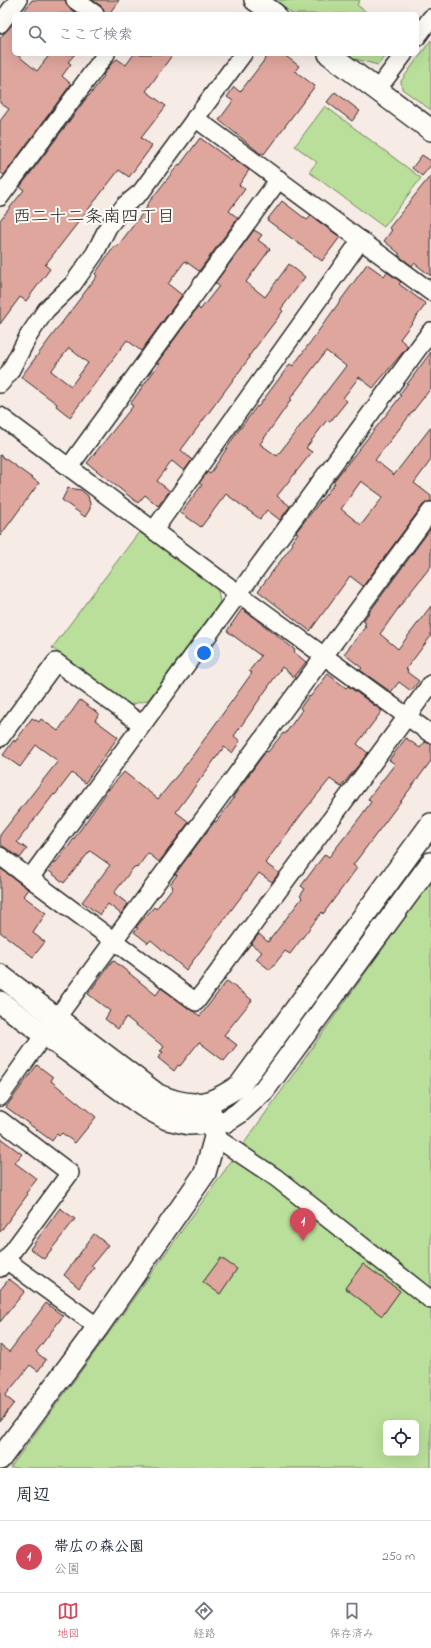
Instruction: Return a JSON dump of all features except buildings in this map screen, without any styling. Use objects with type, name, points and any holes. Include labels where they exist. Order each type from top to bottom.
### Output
[{"type":"street","points":[[0,24],[18,0]]},
{"type":"street","points":[[75,0],[92,12]]},
{"type":"street","points":[[256,0],[271,12]]},
{"type":"street","points":[[419,34],[431,18]]},
{"type":"street","points":[[0,197],[105,56]]},
{"type":"street","points":[[0,384],[8,373],[29,335],[46,310],[73,284],[96,253],[108,227],[125,205],[141,192],[242,56]]},
{"type":"street","points":[[331,56],[431,130]]},
{"type":"street","points":[[377,90],[402,56]]},
{"type":"street","points":[[195,118],[431,292]]},
{"type":"street","points":[[69,467],[279,179]]},
{"type":"street","points":[[154,530],[361,240]]},
{"type":"street","points":[[30,878],[141,724],[239,594],[431,331]]},
{"type":"street","points":[[0,416],[239,594],[431,734]]},
{"type":"street","points":[[0,1096],[431,512]]},
{"type":"street","points":[[0,738],[56,662],[141,724]]},
{"type":"street","points":[[0,856],[196,1002],[431,684]]},
{"type":"street","points":[[0,975],[158,1095],[175,1102],[193,1104],[208,1103],[222,1098],[240,1085],[431,824]]},
{"type":"street","points":[[213,1130],[239,1113],[264,1090],[431,863]]},
{"type":"street","points":[[0,1002],[143,1106],[167,1119],[213,1130],[431,1300]]},
{"type":"street","points":[[0,1459],[98,1327],[205,1173],[213,1130],[208,1103]]},
{"type":"street","points":[[0,1120],[70,1173],[3,1264],[98,1327]]},
{"type":"green space","points":[[273,0],[360,0],[357,5],[366,12],[290,12]]},
{"type":"green space","points":[[431,40],[431,110],[402,89],[401,81]]},
{"type":"green space","points":[[351,56],[385,56],[378,65],[355,59]]},
{"type":"green space","points":[[325,106],[421,178],[384,227],[309,172],[317,162],[295,146]]},
{"type":"green space","points":[[139,532],[217,586],[220,602],[148,700],[130,705],[52,648]]},
{"type":"green space","points":[[431,881],[431,1468],[10,1468],[106,1337]]},
{"type":"place","name":"帯広の森公園","points":[[303,1241]]},
{"type":"district","name":"西二十二条南四丁目","points":[[94,216]]}]
